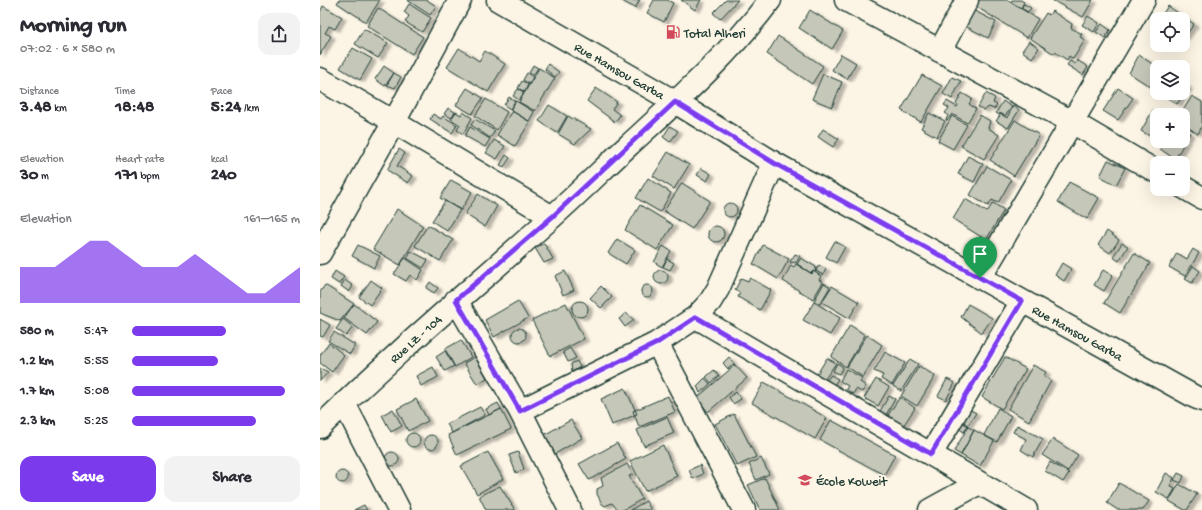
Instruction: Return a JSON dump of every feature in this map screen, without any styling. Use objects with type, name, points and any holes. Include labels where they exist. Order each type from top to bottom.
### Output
[{"type":"street","points":[[320,253],[394,122],[460,0]]},
{"type":"street","name":"Rue Hamsou Garba","points":[[498,0],[675,102],[774,163],[1202,400]]},
{"type":"street","name":"Rue LZ - 104","points":[[320,427],[456,300],[552,217],[675,102],[731,47],[770,0]]},
{"type":"street","points":[[846,0],[1072,122],[1150,168]]},
{"type":"street","points":[[940,51],[967,0]]},
{"type":"street","points":[[980,278],[1144,0]]},
{"type":"street","points":[[320,79],[552,217]]},
{"type":"street","points":[[520,411],[657,343],[696,317],[710,302],[718,290],[774,163]]},
{"type":"street","points":[[1190,191],[1202,198]]},
{"type":"street","points":[[456,300],[520,411],[570,510]]},
{"type":"street","points":[[931,454],[1022,301]]},
{"type":"street","points":[[696,317],[1026,510]]},
{"type":"street","points":[[657,343],[744,510]]},
{"type":"street","points":[[344,403],[399,510]]},
{"type":"street","points":[[930,510],[979,483]]},
{"type":"building","points":[[339,0],[380,0],[366,22],[337,3]]},
{"type":"building","points":[[407,0],[427,0],[436,6],[430,15]]},
{"type":"building","points":[[620,0],[640,0],[635,8]]},
{"type":"building","points":[[654,0],[667,0],[673,3],[664,22],[647,13]]},
{"type":"building","points":[[681,0],[701,0],[695,10]]},
{"type":"building","points":[[726,0],[738,0],[720,19],[713,13]]},
{"type":"building","points":[[978,0],[1007,0],[1038,19],[1027,38],[975,6]]},
{"type":"building","points":[[1012,0],[1021,0],[1024,2],[1021,8],[1011,2]]},
{"type":"building","points":[[1052,0],[1093,0],[1083,17]]},
{"type":"building","points":[[409,4],[431,18],[422,32],[405,22],[409,16],[404,12]]},
{"type":"building","points":[[1024,4],[1031,8],[1028,12],[1021,8]]},
{"type":"building","points":[[323,6],[342,17],[335,29],[329,26],[325,33],[331,36],[320,55],[320,12]]},
{"type":"building","points":[[1168,6],[1177,12],[1164,12]]},
{"type":"building","points":[[378,8],[423,37],[412,54],[367,26]]},
{"type":"building","points":[[971,9],[996,22],[988,38],[963,25]]},
{"type":"building","points":[[810,10],[843,31],[832,49],[799,28]]},
{"type":"building","points":[[1052,11],[1072,24],[1071,28],[1082,34],[1080,37],[1085,40],[1073,59],[1069,56],[1067,60],[1055,52],[1054,54],[1030,38],[1046,13],[1049,15]]},
{"type":"building","points":[[1088,16],[1099,23],[1094,32],[1082,25]]},
{"type":"building","points":[[1190,21],[1194,24],[1190,30]]},
{"type":"building","points":[[1102,24],[1110,30],[1105,38],[1096,32]]},
{"type":"building","points":[[364,29],[388,43],[378,58],[355,44]]},
{"type":"building","points":[[778,36],[823,66],[812,84],[767,54]]},
{"type":"building","points":[[1029,41],[1039,48],[1032,58],[1022,51]]},
{"type":"building","points":[[353,48],[372,59],[360,80],[340,68]]},
{"type":"building","points":[[459,48],[479,61],[485,51],[505,64],[488,92],[447,67]]},
{"type":"building","points":[[841,54],[856,63],[847,79],[832,70]]},
{"type":"building","points":[[1139,55],[1150,62],[1150,86],[1129,73]]},
{"type":"building","points":[[1077,60],[1088,67],[1083,75],[1067,65],[1070,61],[1075,64]]},
{"type":"building","points":[[548,64],[559,72],[555,77],[545,69]]},
{"type":"building","points":[[533,65],[538,68],[533,75],[529,73]]},
{"type":"building","points":[[384,66],[394,73],[385,86],[375,79]]},
{"type":"building","points":[[539,68],[555,78],[535,111],[519,102]]},
{"type":"building","points":[[394,73],[401,77],[395,88],[387,85]]},
{"type":"building","points":[[527,73],[533,77],[529,84],[523,80]]},
{"type":"building","points":[[823,74],[842,82],[832,107],[812,99]]},
{"type":"building","points":[[922,75],[942,86],[921,122],[901,110]]},
{"type":"building","points":[[952,77],[961,81],[952,99],[943,94]]},
{"type":"building","points":[[522,81],[528,84],[525,92],[518,88]]},
{"type":"building","points":[[467,88],[483,98],[472,114],[456,105]]},
{"type":"building","points":[[596,88],[617,102],[612,109],[620,115],[615,122],[587,101]]},
{"type":"building","points":[[1118,88],[1133,98],[1118,120],[1103,111]]},
{"type":"building","points":[[518,89],[524,92],[519,100],[513,96]]},
{"type":"building","points":[[962,93],[972,99],[969,104],[976,109],[967,123],[952,114],[947,121],[948,115],[945,113],[949,108],[944,105],[947,101],[957,107],[958,105],[956,104]]},
{"type":"building","points":[[986,93],[995,98],[993,103],[997,105],[994,109],[989,107],[984,110],[978,107]]},
{"type":"building","points":[[1192,96],[1202,102],[1202,126],[1198,134],[1190,129],[1190,108],[1184,108]]},
{"type":"building","points":[[509,97],[515,101],[510,109],[504,105]]},
{"type":"building","points":[[486,99],[507,112],[497,130],[475,116]]},
{"type":"building","points":[[1171,100],[1180,100],[1177,104]]},
{"type":"building","points":[[516,101],[534,112],[529,121],[510,110]]},
{"type":"building","points":[[1003,101],[1012,107],[1005,116],[1000,113],[999,115],[996,113]]},
{"type":"building","points":[[549,105],[567,116],[557,133],[539,121]]},
{"type":"building","points":[[1013,106],[1019,110],[1008,128],[996,121],[1001,114],[1007,118]]},
{"type":"building","points":[[448,108],[455,112],[452,118],[444,114]]},
{"type":"building","points":[[512,111],[530,122],[515,146],[497,135]]},
{"type":"building","points":[[456,112],[461,115],[463,112],[472,118],[463,134],[457,130],[460,125],[451,119]]},
{"type":"building","points":[[929,113],[945,121],[937,137],[921,128]]},
{"type":"building","points":[[433,114],[441,119],[443,116],[457,125],[452,133],[430,119]]},
{"type":"building","points":[[980,115],[990,121],[988,128],[999,135],[984,159],[961,146]]},
{"type":"building","points":[[1150,115],[1150,136],[1141,131]]},
{"type":"building","points":[[568,116],[591,129],[575,144],[558,134]]},
{"type":"building","points":[[952,116],[967,125],[953,149],[938,141]]},
{"type":"building","points":[[475,119],[495,131],[490,138],[471,125]]},
{"type":"building","points":[[1015,120],[1039,135],[1014,176],[990,160]]},
{"type":"building","points":[[670,126],[678,131],[670,142],[663,137]]},
{"type":"building","points":[[470,127],[490,139],[485,147],[465,136]]},
{"type":"building","points":[[823,129],[839,139],[833,147],[818,137]]},
{"type":"building","points":[[494,140],[505,146],[497,159],[486,153]]},
{"type":"building","points":[[1181,148],[1177,156],[1170,156],[1160,149]]},
{"type":"building","points":[[399,149],[405,153],[397,166],[413,176],[408,183],[387,170]]},
{"type":"building","points":[[668,152],[689,165],[674,189],[653,176]]},
{"type":"building","points":[[506,155],[510,158],[504,167],[500,165]]},
{"type":"building","points":[[968,156],[983,164],[974,182],[958,174]]},
{"type":"building","points":[[1108,160],[1125,168],[1116,185],[1100,176]]},
{"type":"building","points":[[987,166],[1011,180],[998,203],[992,200],[988,206],[970,195]]},
{"type":"building","points":[[701,168],[711,174],[707,181],[697,175]]},
{"type":"building","points":[[648,178],[671,193],[660,212],[636,198]]},
{"type":"building","points":[[451,180],[472,192],[461,210],[440,198]]},
{"type":"building","points":[[1069,182],[1099,198],[1087,219],[1058,202]]},
{"type":"building","points":[[682,183],[710,201],[692,229],[664,211]]},
{"type":"building","points":[[478,194],[497,206],[485,227],[465,214]]},
{"type":"building","points":[[965,199],[987,212],[993,203],[1004,210],[986,240],[953,219]]},
{"type":"building","points":[[445,201],[460,210],[447,231],[432,221]]},
{"type":"building","points":[[727,203],[733,203],[737,207],[737,213],[733,217],[727,217],[723,213],[723,207]]},
{"type":"building","points":[[640,205],[673,225],[657,250],[625,230]]},
{"type":"building","points":[[397,209],[423,226],[400,265],[373,249]]},
{"type":"building","points":[[428,225],[453,240],[440,261],[415,246]]},
{"type":"building","points":[[716,226],[722,228],[724,234],[722,240],[716,242],[710,240],[708,234],[710,228]]},
{"type":"building","points":[[1107,231],[1119,240],[1110,253],[1098,245]]},
{"type":"building","points":[[617,239],[635,250],[626,264],[608,253]]},
{"type":"building","points":[[835,241],[845,247],[836,263],[826,257]]},
{"type":"building","points":[[544,243],[553,259],[544,263],[535,248]]},
{"type":"building","points":[[1122,243],[1128,246],[1119,261],[1113,257]]},
{"type":"building","points":[[358,245],[380,256],[374,268],[352,256]]},
{"type":"building","points":[[763,245],[789,259],[778,279],[753,264]]},
{"type":"building","points":[[663,246],[671,251],[662,267],[654,262]]},
{"type":"building","points":[[1193,249],[1199,253],[1185,276],[1169,267],[1177,253],[1187,259]]},
{"type":"building","points":[[411,251],[428,260],[423,268],[407,258]]},
{"type":"building","points":[[1134,253],[1150,263],[1120,313],[1104,303]]},
{"type":"building","points":[[795,254],[800,256],[796,263],[791,263],[790,262]]},
{"type":"building","points":[[405,258],[423,270],[417,280],[410,275],[406,281],[394,274]]},
{"type":"building","points":[[801,258],[816,267],[815,272],[813,271],[811,273],[797,264]]},
{"type":"building","points":[[667,259],[674,263],[670,270],[663,267]]},
{"type":"building","points":[[1062,263],[1071,269],[1064,281],[1055,275]]},
{"type":"building","points":[[796,264],[812,274],[813,271],[821,276],[819,280],[823,282],[813,299],[783,281],[791,265],[794,267]]},
{"type":"building","points":[[819,265],[826,269],[823,275],[816,271]]},
{"type":"building","points":[[1193,266],[1200,271],[1192,283],[1185,279]]},
{"type":"building","points":[[658,270],[664,270],[668,274],[668,280],[664,284],[658,284],[654,280],[654,274]]},
{"type":"building","points":[[1103,270],[1113,275],[1104,291],[1094,285]]},
{"type":"building","points":[[335,271],[344,277],[339,284],[331,279]]},
{"type":"building","points":[[565,271],[574,290],[563,295],[555,276]]},
{"type":"building","points":[[741,278],[748,281],[750,278],[771,290],[760,310],[738,297],[740,293],[735,290]]},
{"type":"building","points":[[345,280],[353,286],[349,292],[341,286]]},
{"type":"building","points":[[371,280],[382,288],[370,305],[359,297]]},
{"type":"building","points":[[430,282],[438,288],[434,293],[426,288]]},
{"type":"building","points":[[824,283],[830,287],[820,304],[814,301]]},
{"type":"building","points":[[325,285],[354,304],[340,321],[320,313],[320,292]]},
{"type":"building","points":[[645,285],[649,285],[653,291],[649,297],[645,297],[641,293],[641,289]]},
{"type":"building","points":[[601,286],[612,297],[601,308],[590,298]]},
{"type":"building","points":[[832,286],[859,302],[849,318],[822,302]]},
{"type":"building","points":[[518,301],[528,318],[494,337],[485,320]]},
{"type":"building","points":[[577,301],[583,301],[588,306],[586,315],[583,317],[577,317],[572,312],[572,306]]},
{"type":"building","points":[[814,302],[840,318],[830,335],[803,320]]},
{"type":"building","points":[[566,303],[584,339],[550,356],[532,320]]},
{"type":"building","points":[[354,304],[377,322],[367,335],[344,318]]},
{"type":"building","points":[[968,304],[992,318],[982,333],[961,317]]},
{"type":"building","points":[[626,313],[634,320],[625,327],[619,319]]},
{"type":"building","points":[[320,319],[330,325],[323,337],[320,336]]},
{"type":"building","points":[[343,319],[353,327],[346,336],[336,329]]},
{"type":"building","points":[[850,325],[865,335],[846,367],[831,357]]},
{"type":"building","points":[[519,328],[524,330],[526,335],[524,340],[519,342],[514,340],[512,335],[514,330]]},
{"type":"building","points":[[334,332],[355,345],[350,354],[328,341]]},
{"type":"building","points":[[867,335],[882,345],[863,377],[847,367]]},
{"type":"building","points":[[461,340],[471,357],[455,367],[445,349]]},
{"type":"building","points":[[329,343],[344,355],[332,372],[320,363],[320,355]]},
{"type":"building","points":[[570,348],[576,358],[568,362],[563,352]]},
{"type":"building","points":[[445,351],[454,366],[445,371],[436,357]]},
{"type":"building","points":[[885,352],[905,363],[892,385],[881,379],[883,375],[874,371]]},
{"type":"building","points":[[475,357],[487,378],[477,384],[464,363]]},
{"type":"building","points":[[729,357],[734,364],[728,369],[723,363]]},
{"type":"building","points":[[1005,357],[1026,369],[1002,409],[982,397]]},
{"type":"building","points":[[827,358],[836,363],[825,379],[817,374]]},
{"type":"building","points":[[910,359],[918,364],[901,391],[893,386]]},
{"type":"building","points":[[577,361],[580,367],[572,372],[571,364]]},
{"type":"building","points":[[837,363],[843,367],[839,374],[833,371]]},
{"type":"building","points":[[735,365],[747,378],[708,412],[697,398]]},
{"type":"building","points":[[1033,365],[1046,372],[1044,376],[1051,381],[1029,421],[1008,409]]},
{"type":"building","points":[[919,366],[935,376],[917,406],[901,396]]},
{"type":"building","points":[[433,367],[438,377],[421,386],[416,376]]},
{"type":"building","points":[[320,368],[328,372],[320,381]]},
{"type":"building","points":[[846,369],[862,378],[860,382],[866,386],[862,392],[856,389],[853,394],[846,389],[848,386],[840,381]]},
{"type":"building","points":[[714,370],[719,376],[711,383],[706,377]]},
{"type":"building","points":[[831,375],[838,379],[834,385],[827,380]]},
{"type":"building","points":[[705,378],[710,384],[700,393],[697,386]]},
{"type":"building","points":[[876,379],[889,387],[878,406],[864,398]]},
{"type":"building","points":[[947,379],[955,383],[946,400],[938,396]]},
{"type":"building","points":[[764,382],[827,418],[815,439],[752,403]]},
{"type":"building","points":[[625,388],[637,414],[612,425],[601,399]]},
{"type":"building","points":[[736,392],[741,399],[733,404],[729,397]]},
{"type":"building","points":[[668,396],[675,412],[639,427],[633,411]]},
{"type":"building","points":[[889,396],[895,399],[886,415],[880,411]]},
{"type":"building","points":[[900,397],[915,408],[903,426],[888,415]]},
{"type":"building","points":[[416,399],[428,421],[408,431],[397,409]]},
{"type":"building","points":[[498,403],[501,409],[489,415],[486,409]]},
{"type":"building","points":[[480,407],[485,415],[452,433],[447,424]]},
{"type":"building","points":[[998,408],[1011,416],[997,442],[984,435]]},
{"type":"building","points":[[393,409],[402,426],[391,432],[382,415]]},
{"type":"building","points":[[501,409],[511,429],[457,455],[448,435]]},
{"type":"building","points":[[969,409],[976,413],[968,425],[962,421]]},
{"type":"building","points":[[734,414],[756,457],[737,466],[715,424]]},
{"type":"building","points":[[667,417],[674,433],[644,446],[637,430]]},
{"type":"building","points":[[571,420],[582,438],[555,454],[544,435]]},
{"type":"building","points":[[831,420],[895,455],[884,475],[820,440]]},
{"type":"building","points":[[962,422],[968,426],[964,432],[958,428]]},
{"type":"building","points":[[1017,425],[1043,439],[1033,457],[1021,450],[1026,439],[1013,432]]},
{"type":"building","points":[[968,427],[974,430],[961,455],[954,451]]},
{"type":"building","points":[[974,430],[994,441],[980,466],[961,455]]},
{"type":"building","points":[[410,433],[416,433],[420,437],[420,443],[416,447],[410,447],[406,443],[406,437]]},
{"type":"building","points":[[428,435],[434,435],[438,439],[438,445],[434,449],[428,449],[424,445],[424,439]]},
{"type":"building","points":[[1053,439],[1078,455],[1068,471],[1042,455]]},
{"type":"building","points":[[617,443],[626,459],[589,480],[579,464]]},
{"type":"building","points":[[663,445],[677,476],[645,491],[630,461]]},
{"type":"building","points":[[389,452],[395,452],[399,456],[399,462],[395,466],[389,466],[385,462],[385,456]]},
{"type":"building","points":[[488,452],[503,479],[477,494],[461,466]]},
{"type":"building","points":[[518,452],[524,469],[516,473],[509,455]]},
{"type":"building","points":[[761,458],[769,474],[756,480],[749,464]]},
{"type":"building","points":[[1050,462],[1069,473],[1063,482],[1045,471]]},
{"type":"building","points":[[627,464],[633,474],[629,476],[642,499],[623,510],[618,510],[612,503],[605,506],[602,504],[597,494],[597,489],[603,486],[601,478]]},
{"type":"building","points":[[700,465],[703,474],[693,479],[689,470]]},
{"type":"building","points":[[342,471],[346,473],[348,477],[346,481],[342,483],[338,481],[336,477],[338,473]]},
{"type":"building","points":[[1166,473],[1174,478],[1170,486],[1175,489],[1169,499],[1156,492]]},
{"type":"building","points":[[1178,473],[1184,476],[1181,483],[1174,480]]},
{"type":"building","points":[[765,478],[780,510],[760,510],[748,485]]},
{"type":"building","points":[[1119,483],[1149,501],[1143,510],[1118,510],[1107,503]]},
{"type":"building","points":[[1179,484],[1197,494],[1187,510],[1169,501]]},
{"type":"building","points":[[500,486],[515,510],[486,510],[479,496]]},
{"type":"building","points":[[646,501],[651,510],[630,510]]},
{"type":"building","points":[[364,505],[367,510],[354,510]]},
{"type":"place","name":"Total Alheri","points":[[673,32]]},
{"type":"place","name":"École Koweit","points":[[805,480]]},
{"type":"route","points":[[675,102],[774,163],[980,278],[1022,301],[931,454],[696,317],[657,343],[520,411],[456,300],[552,217],[675,102]]}]
